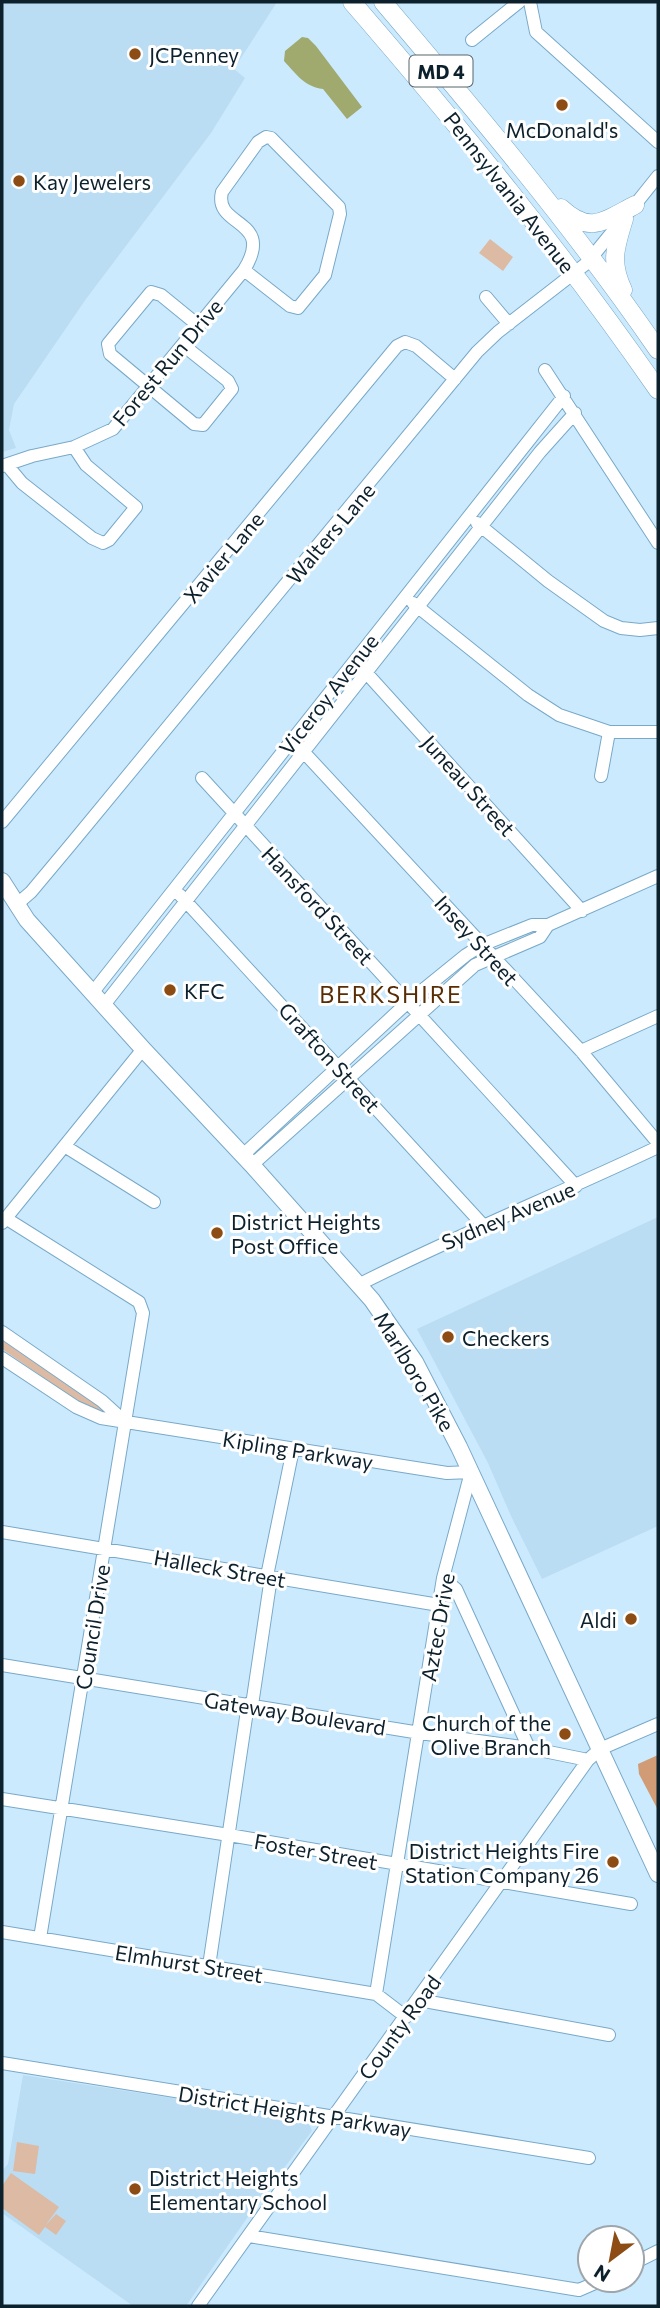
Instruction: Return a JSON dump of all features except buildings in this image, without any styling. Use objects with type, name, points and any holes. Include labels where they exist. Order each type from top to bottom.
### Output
[{"type":"highway","name":"Pennsylvania Avenue","points":[[352,2],[479,151],[574,273],[658,390]]},
{"type":"highway","name":"Pennsylvania Avenue","points":[[383,2],[528,176],[592,258],[658,350]]},
{"type":"highway","points":[[528,176],[570,216],[586,224],[602,222],[629,212]]},
{"type":"highway","points":[[629,212],[615,251],[615,268],[640,325]]},
{"type":"main road","name":"Marlboro Pike","points":[[2,881],[16,905],[143,1049],[359,1284],[397,1333],[415,1362],[471,1472],[594,1754],[658,1874]]},
{"type":"street","points":[[472,40],[519,2]]},
{"type":"street","points":[[530,2],[536,33],[658,142]]},
{"type":"street","name":"Forest Run Drive","points":[[4,465],[74,447],[113,429],[199,326],[244,270],[253,253],[253,238],[224,211],[220,200],[222,192],[261,138],[271,138],[339,207],[340,214],[325,275],[298,308],[290,306],[244,270]]},
{"type":"street","name":"Walters Lane","points":[[16,905],[31,892],[64,853],[477,352],[592,258],[658,176]]},
{"type":"street","points":[[183,345],[228,381],[232,389],[203,425],[194,424],[110,354],[108,349],[108,344],[151,292],[161,295],[199,326]]},
{"type":"street","points":[[486,297],[509,324]]},
{"type":"street","name":"Xavier Lane","points":[[2,822],[397,346],[405,342],[416,346],[455,379]]},
{"type":"street","points":[[545,370],[658,543]]},
{"type":"street","name":"Viceroy Avenue","points":[[93,992],[564,396]]},
{"type":"street","name":"Viceroy Avenue","points":[[104,1005],[481,526],[575,413]]},
{"type":"street","points":[[4,465],[22,483],[92,538],[103,543],[110,540],[136,507],[86,465],[74,447]]},
{"type":"street","points":[[469,516],[548,581],[604,621],[621,628],[658,628]]},
{"type":"street","points":[[405,596],[548,708],[570,720],[610,732],[658,732]]},
{"type":"street","name":"Juneau Street","points":[[354,661],[367,672],[582,911]]},
{"type":"street","points":[[601,776],[610,732]]},
{"type":"street","name":"Insey Street","points":[[292,740],[581,1051],[658,1145]]},
{"type":"street","name":"Hansford Street","points":[[202,778],[576,1186]]},
{"type":"street","points":[[247,1160],[338,1066],[408,1002],[482,945],[531,925],[548,925],[658,876]]},
{"type":"street","name":"Grafton Street","points":[[175,890],[483,1225]]},
{"type":"street","points":[[247,1160],[349,1077],[475,965],[540,937],[548,925]]},
{"type":"street","points":[[581,1051],[658,1016]]},
{"type":"street","points":[[4,1221],[143,1049]]},
{"type":"street","name":"Sydney Avenue","points":[[359,1284],[422,1252],[576,1186],[658,1145]]},
{"type":"street","points":[[66,1147],[154,1202]]},
{"type":"street","name":"Council Drive","points":[[4,1221],[139,1303],[143,1316],[40,1938]]},
{"type":"street","points":[[2,1332],[102,1401],[125,1422]]},
{"type":"street","name":"Kipling Parkway","points":[[2,1358],[76,1408],[94,1416],[447,1473],[471,1472]]},
{"type":"street","points":[[209,1966],[269,1576],[293,1449]]},
{"type":"street","name":"Aztec Drive","points":[[376,1994],[443,1578],[471,1472]]},
{"type":"street","name":"Halleck Street","points":[[2,1532],[439,1605]]},
{"type":"street","points":[[443,1578],[456,1589],[528,1748]]},
{"type":"street","name":"Gateway Boulevard","points":[[2,1665],[419,1733],[594,1754]]},
{"type":"street","points":[[594,1754],[658,1724]]},
{"type":"street","name":"County Road","points":[[198,2306],[594,1754]]},
{"type":"street","name":"Foster Street","points":[[2,1799],[631,1904]]},
{"type":"street","name":"Elmhurst Street","points":[[2,1933],[376,1994]]},
{"type":"street","points":[[376,1994],[406,2017]]},
{"type":"street","points":[[419,2000],[610,2035]]},
{"type":"street","name":"District Heights Parkway","points":[[2,2063],[589,2158]]},
{"type":"street","points":[[249,2236],[576,2289]]},
{"type":"shaded area","points":[[2,2],[277,2],[234,69],[245,78],[211,133],[86,299],[14,404],[9,430],[16,448],[2,452]]},
{"type":"shaded area","points":[[302,37],[308,38],[316,46],[362,107],[347,119],[323,89],[306,83],[284,61],[285,51]]},
{"type":"shaded area","points":[[490,239],[513,257],[503,271],[479,253]]},
{"type":"shaded area","points":[[658,1217],[658,1526],[542,1579],[488,1463],[417,1329]]},
{"type":"shaded area","points":[[2,1336],[107,1407],[106,1413],[79,1402],[2,1349]]},
{"type":"shaded area","points":[[658,1755],[658,1810],[639,1774],[638,1764]]},
{"type":"shaded area","name":"District Heights Elementary School","points":[[23,2075],[307,2119],[312,2131],[186,2306],[133,2306],[2,2213],[2,2171],[8,2164]]},
{"type":"shaded area","points":[[17,2142],[39,2146],[35,2174],[13,2171]]},
{"type":"shaded area","points":[[11,2173],[59,2207],[45,2226],[56,2214],[66,2221],[56,2235],[45,2227],[39,2235],[2,2208],[2,2186]]},
{"type":"place","name":"JCPenney","points":[[135,54]]},
{"type":"place","name":"McDonald's","points":[[562,105]]},
{"type":"place","name":"Kay Jewelers","points":[[19,181]]},
{"type":"place","name":"KFC","points":[[170,990]]},
{"type":"place","name":"District Heights Post Office","points":[[217,1233]]},
{"type":"place","name":"Checkers","points":[[448,1337]]},
{"type":"place","name":"Aldi","points":[[631,1619]]},
{"type":"place","name":"Church of the Olive Branch","points":[[565,1734]]},
{"type":"place","name":"District Heights Fire Station Company 26","points":[[613,1862]]},
{"type":"place","name":"District Heights Elementary School","points":[[135,2189]]},
{"type":"district","name":"BERKSHIRE","points":[[391,994]]}]
